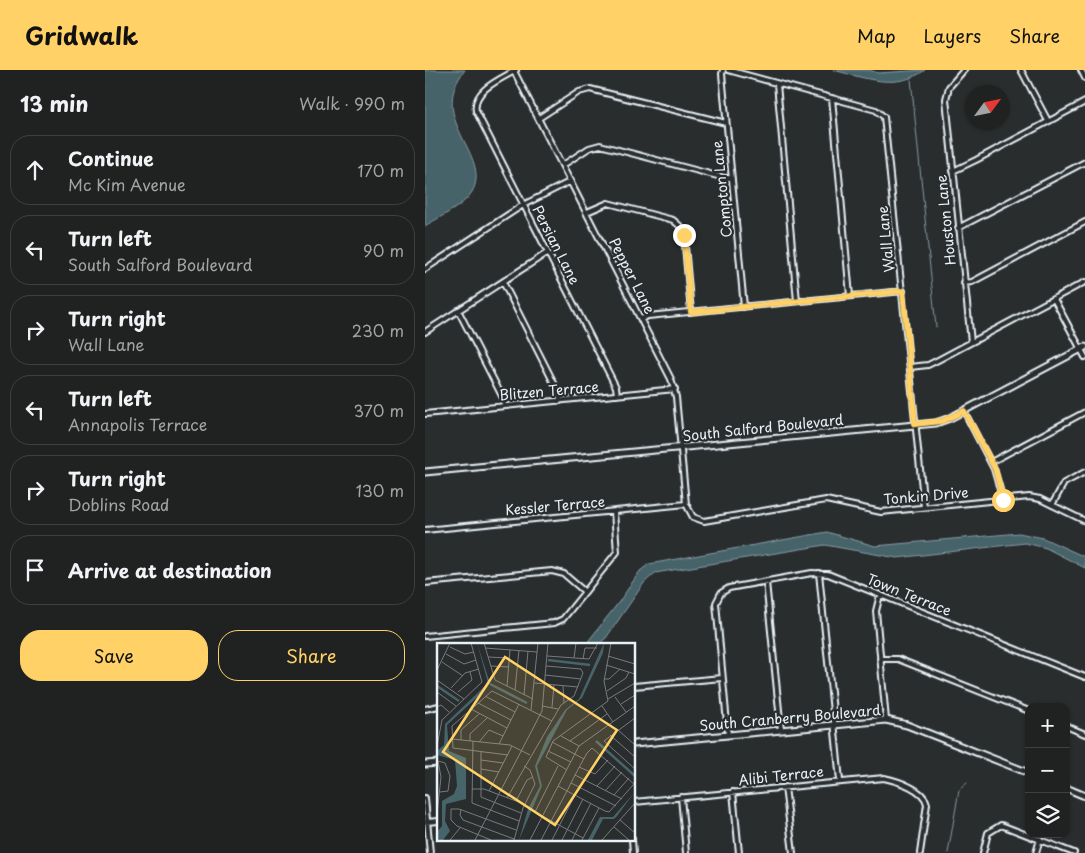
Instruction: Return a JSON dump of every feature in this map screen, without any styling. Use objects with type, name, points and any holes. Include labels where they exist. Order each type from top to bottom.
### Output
[{"type":"street","name":"Persian Lane","points":[[515,70],[480,94],[475,105],[477,113],[616,387],[617,395]]},
{"type":"street","name":"Pepper Lane","points":[[515,70],[675,389],[686,504]]},
{"type":"street","name":"Compton Lane","points":[[723,70],[726,123],[744,307]]},
{"type":"street","points":[[728,70],[832,98],[831,107],[850,296]]},
{"type":"street","name":"Houston Lane","points":[[964,70],[949,87],[946,95],[971,342]]},
{"type":"street","points":[[1021,70],[1048,121]]},
{"type":"street","points":[[1081,70],[1085,78]]},
{"type":"street","points":[[777,84],[797,302]]},
{"type":"street","points":[[539,118],[579,92],[590,89],[726,123]]},
{"type":"street","name":"Wall Lane","points":[[832,98],[876,110],[884,117],[924,508]]},
{"type":"street","points":[[953,171],[1085,102]]},
{"type":"street","points":[[563,165],[589,148],[600,146],[725,178],[732,178]]},
{"type":"street","points":[[959,228],[1085,162]]},
{"type":"street","points":[[425,269],[523,205],[571,181]]},
{"type":"street","points":[[587,212],[601,204],[613,204],[673,220],[679,224],[684,235],[691,312]]},
{"type":"street","points":[[964,283],[972,282],[1085,222]]},
{"type":"street","points":[[425,332],[547,252]]},
{"type":"street","points":[[503,282],[559,393],[561,401]]},
{"type":"street","points":[[910,368],[928,365],[1085,282]]},
{"type":"street","points":[[641,319],[648,316],[903,291]]},
{"type":"street","points":[[1055,298],[1083,348],[1085,357]]},
{"type":"street","points":[[458,310],[503,398],[504,406]]},
{"type":"street","name":"South Salford Boulevard","points":[[425,472],[942,421],[1083,348]]},
{"type":"street","name":"Blitzen Terrace","points":[[425,414],[675,389]]},
{"type":"street","points":[[964,411],[999,480],[1003,500]]},
{"type":"street","points":[[991,462],[1085,412]]},
{"type":"street","points":[[1052,505],[1065,483],[1085,472]]},
{"type":"street","name":"Tonkin Drive","points":[[686,504],[693,517],[704,521],[826,500],[877,512],[1033,498],[1085,521]]},
{"type":"street","name":"Kessler Terrace","points":[[425,530],[686,504]]},
{"type":"street","points":[[425,630],[425,636],[554,623],[565,617],[617,552],[614,512]]},
{"type":"street","points":[[425,583],[552,571],[563,574],[585,592]]},
{"type":"street","points":[[819,573],[840,782]]},
{"type":"street","name":"Town Terrace","points":[[722,678],[716,603],[721,593],[729,588],[819,573],[880,595],[1085,677]]},
{"type":"street","points":[[766,582],[781,730]]},
{"type":"street","points":[[880,595],[875,611],[885,720]]},
{"type":"street","points":[[880,659],[898,659],[1025,710]]},
{"type":"street","points":[[635,686],[722,678],[728,735]]},
{"type":"street","name":"South Cranberry Boulevard","points":[[635,744],[885,720],[907,725],[1025,771]]},
{"type":"street","points":[[1070,728],[1085,734]]},
{"type":"street","name":"Alibi Terrace","points":[[635,802],[884,778],[919,792],[925,799],[927,804],[920,853]]},
{"type":"street","points":[[785,787],[793,853]]},
{"type":"street","points":[[1070,790],[1085,796]]},
{"type":"street","points":[[733,792],[739,853]]},
{"type":"street","points":[[681,797],[686,853]]},
{"type":"street","points":[[425,798],[430,853]]},
{"type":"street","points":[[983,853],[986,836],[996,826],[1005,826],[1074,853]]},
{"type":"street","points":[[1037,853],[1039,839]]},
{"type":"street","points":[[632,840],[633,853]]},
{"type":"water","points":[[425,70],[465,70],[455,88],[452,105],[455,120],[474,164],[476,178],[472,192],[463,202],[425,226]]},
{"type":"water","points":[[833,70],[869,70],[878,73],[925,70],[903,80],[881,81]]},
{"type":"water","points":[[827,532],[875,546],[1019,533],[1043,538],[1085,557],[1085,568],[1046,548],[1025,543],[897,558],[825,545],[655,573],[644,583],[606,638],[600,643],[587,643],[619,602],[640,571],[649,564]]},
{"type":"waterway","points":[[911,79],[936,327]]},
{"type":"waterway","points":[[948,853],[959,790],[967,783]]},
{"type":"route","points":[[684,235],[691,312],[903,291],[915,424],[936,423],[964,411],[995,469],[1003,500]]}]
